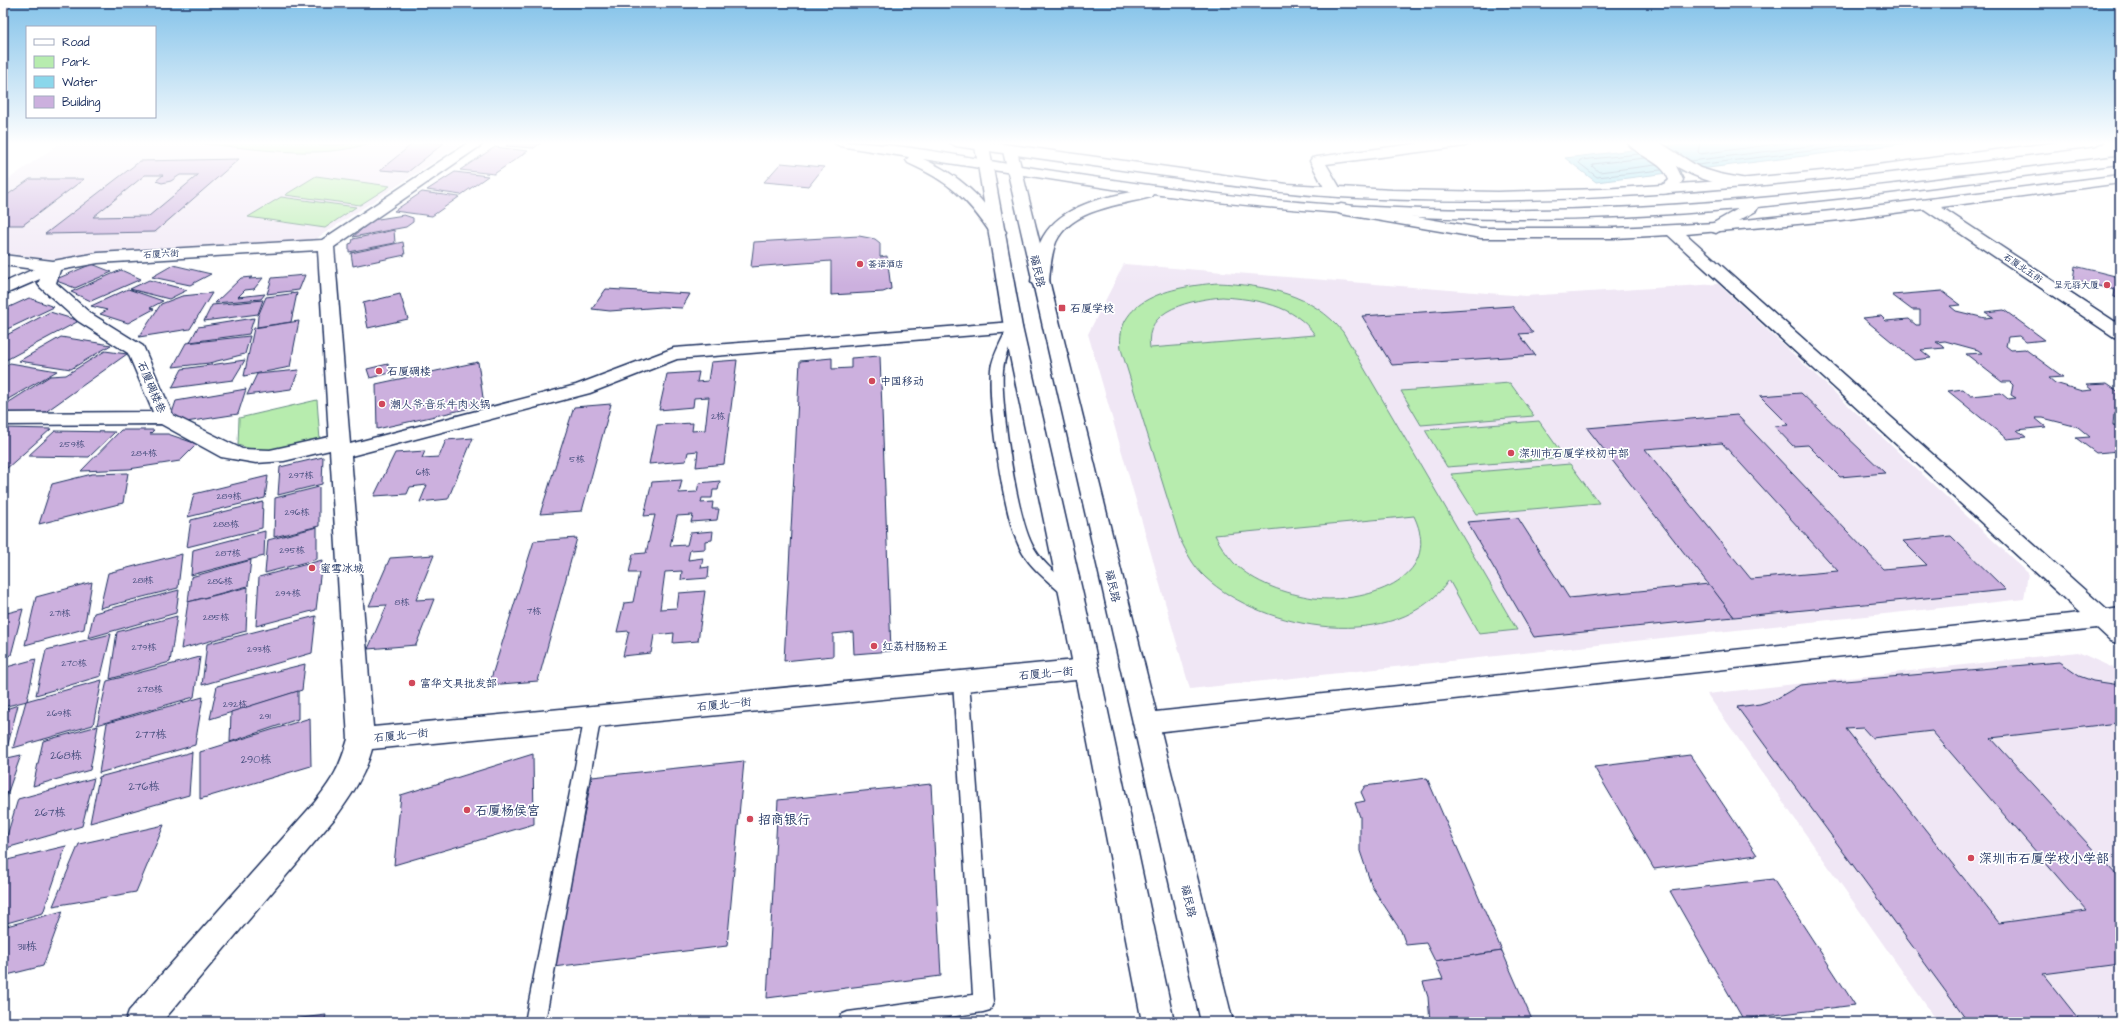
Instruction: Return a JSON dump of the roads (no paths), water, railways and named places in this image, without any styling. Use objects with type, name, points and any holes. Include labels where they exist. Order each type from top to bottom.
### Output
[{"type":"street","points":[[140,1022],[258,889],[325,810],[344,785],[354,766],[361,739],[326,245],[408,190]]},
{"type":"street","points":[[965,190],[984,209],[998,232]]},
{"type":"street","points":[[990,190],[1013,327],[1070,592],[1158,1022]]},
{"type":"street","name":"福民路","points":[[1018,190],[1217,1022]]},
{"type":"street","points":[[1158,190],[1310,207],[1477,215],[1565,215],[1654,212],[1760,203],[1870,190]]},
{"type":"street","points":[[1300,190],[1335,193],[1533,195],[1662,190]]},
{"type":"street","points":[[1341,209],[1481,233],[1563,234],[1673,231],[1716,228],[2036,190]]},
{"type":"street","points":[[1310,207],[1311,191]]},
{"type":"street","points":[[1040,282],[1044,255],[1051,237],[1072,218],[1107,201],[1130,196],[1179,193]]},
{"type":"street","points":[[1716,228],[1760,203]]},
{"type":"street","name":"石厦北五街","points":[[1927,204],[2120,333]]},
{"type":"street","points":[[1673,231],[2114,624]]},
{"type":"street","name":"石厦六街","points":[[3,290],[52,266],[98,258],[326,245]]},
{"type":"street","points":[[3,260],[52,266]]},
{"type":"street","name":"石厦碉楼巷","points":[[52,266],[47,284],[84,316],[136,350],[165,418],[228,452],[248,457],[279,455],[340,447],[584,389],[674,354],[1013,327]]},
{"type":"street","points":[[3,419],[165,418]]},
{"type":"street","points":[[1146,723],[2114,624]]},
{"type":"street","name":"石厦北一街","points":[[361,739],[1086,669]]},
{"type":"lane","points":[[1013,327],[997,368],[997,399],[1017,522],[1026,548],[1047,573],[1070,592]]},
{"type":"lane","points":[[848,1022],[983,1003],[961,681]]},
{"type":"lane","points":[[535,1022],[593,716]]},
{"type":"place","name":"荟语酒店","points":[[860,264]]},
{"type":"place","name":"呈元驿大厦","points":[[2107,285]]},
{"type":"place","name":"石厦学校","points":[[1062,308]]},
{"type":"place","name":"石厦碉楼","points":[[379,371]]},
{"type":"place","name":"中国移动","points":[[872,381]]},
{"type":"place","name":"潮人爷·音乐牛肉火锅","points":[[382,404]]},
{"type":"place","name":"深圳市石厦学校初中部","points":[[1511,453]]},
{"type":"place","name":"蜜雪冰城","points":[[312,568]]},
{"type":"place","name":"红荔村肠粉王","points":[[874,646]]},
{"type":"place","name":"富华文具批发部","points":[[412,683]]},
{"type":"place","name":"石厦杨侯宫","points":[[467,810]]},
{"type":"place","name":"招商银行","points":[[750,819]]},
{"type":"place","name":"深圳市石厦学校小学部","points":[[1971,858]]}]
